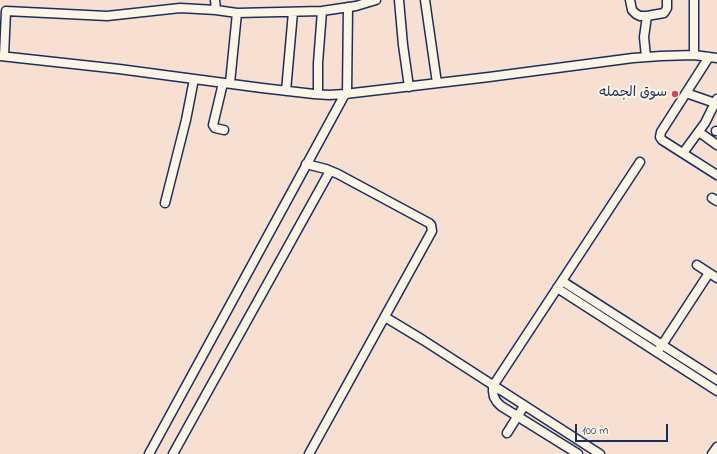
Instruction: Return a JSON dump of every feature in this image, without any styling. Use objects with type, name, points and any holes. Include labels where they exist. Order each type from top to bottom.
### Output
[{"type":"street","points":[[216,0],[216,10]]},
{"type":"street","points":[[376,0],[348,7],[322,11],[293,12],[237,13],[180,8],[107,16],[3,11],[2,56],[318,94],[346,94],[646,57],[694,55],[713,57]]},
{"type":"street","points":[[399,0],[403,45],[409,86]]},
{"type":"street","points":[[426,0],[437,83]]},
{"type":"street","points":[[630,0],[632,10],[640,16],[664,13],[667,8],[667,0]]},
{"type":"street","points":[[694,0],[694,55]]},
{"type":"street","points":[[149,454],[306,164],[346,94],[348,7]]},
{"type":"street","points":[[318,94],[322,11]]},
{"type":"street","points":[[286,91],[293,12]]},
{"type":"street","points":[[224,130],[215,128],[214,125],[226,83],[237,13]]},
{"type":"street","points":[[646,57],[644,37],[647,16]]},
{"type":"street","points":[[713,57],[686,93],[661,132],[660,137],[662,140],[717,175]]},
{"type":"street","points":[[165,203],[186,120],[194,79]]},
{"type":"street","points":[[683,153],[705,123],[716,101],[686,93]]},
{"type":"street","points":[[699,132],[717,145]]},
{"type":"street","points":[[578,454],[501,406],[494,397],[493,386],[640,162]]},
{"type":"street","points":[[306,164],[338,174],[429,223],[432,228],[431,234],[309,454]]},
{"type":"street","points":[[173,454],[330,171]]},
{"type":"street","points":[[697,266],[717,278]]},
{"type":"street","points":[[657,352],[709,273]]},
{"type":"street","points":[[560,284],[717,380]]},
{"type":"street","points":[[560,284],[657,352],[717,390]]},
{"type":"street","points":[[385,317],[600,454]]},
{"type":"street","points":[[507,433],[524,406]]},
{"type":"street","points":[[581,454],[586,445]]},
{"type":"street","points":[[712,454],[717,447]]},
{"type":"place","name":"سوق الجمله","points":[[675,94]]}]
